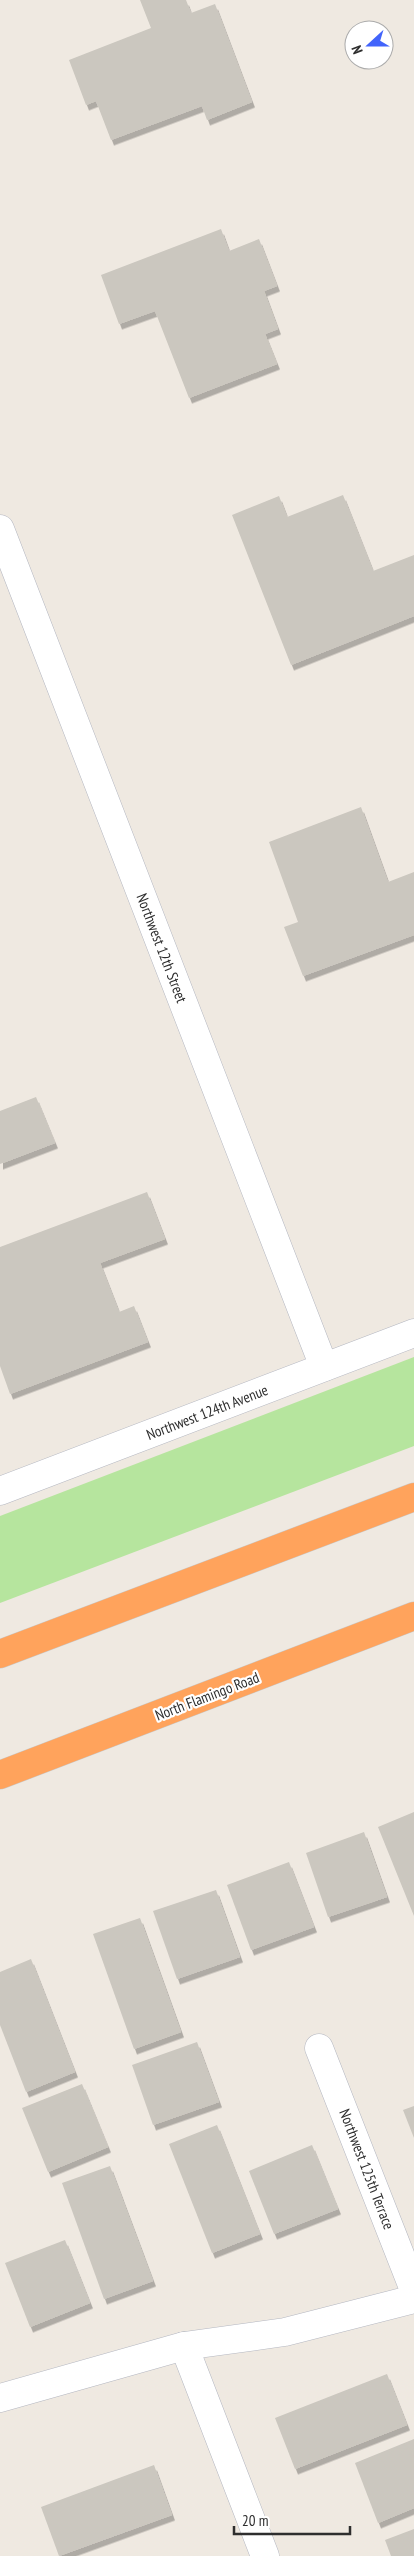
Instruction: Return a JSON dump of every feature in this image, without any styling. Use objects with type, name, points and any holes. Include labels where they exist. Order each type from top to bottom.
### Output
[{"type":"highway","points":[[0,1654],[414,1497]]},
{"type":"highway","name":"North Flamingo Road","points":[[0,1775],[414,1616]]},
{"type":"street","name":"Northwest 12th Street","points":[[0,529],[324,1367]]},
{"type":"street","name":"Northwest 124th Avenue","points":[[0,1491],[414,1333]]},
{"type":"street","name":"Northwest 125th Terrace","points":[[319,2048],[414,2290]]},
{"type":"street","points":[[2,2391],[184,2346],[285,2332],[414,2299]]},
{"type":"street","points":[[184,2346],[265,2556]]},
{"type":"green space","points":[[414,1357],[414,1446],[0,1603],[0,1516]]},
{"type":"building","points":[[140,0],[186,0],[191,13],[215,4],[252,102],[207,120],[202,106],[111,140],[96,101],[86,105],[69,60],[151,28]]},
{"type":"building","points":[[221,229],[229,251],[259,239],[277,286],[264,291],[278,329],[265,334],[277,364],[189,398],[155,311],[119,324],[101,275]]},
{"type":"building","points":[[343,495],[373,571],[414,555],[414,616],[291,665],[232,515],[279,496],[287,517]]},
{"type":"building","points":[[361,807],[388,882],[414,872],[414,935],[303,976],[284,927],[298,922],[269,842]]},
{"type":"building","points":[[36,1097],[55,1143],[0,1164],[0,1111]]},
{"type":"building","points":[[147,1192],[165,1239],[100,1263],[119,1312],[134,1306],[148,1342],[10,1394],[0,1366],[0,1247]]},
{"type":"building","points":[[414,1812],[414,1916],[378,1827]]},
{"type":"building","points":[[364,1832],[387,1897],[328,1917],[306,1853]]},
{"type":"building","points":[[289,1862],[314,1927],[251,1950],[227,1885]]},
{"type":"building","points":[[216,1890],[240,1957],[177,1979],[153,1911]]},
{"type":"building","points":[[140,1918],[181,2032],[134,2049],[93,1934]]},
{"type":"building","points":[[31,1959],[75,2072],[26,2092],[0,2025],[0,1972]]},
{"type":"building","points":[[197,2042],[219,2102],[153,2125],[132,2065]]},
{"type":"building","points":[[82,2084],[108,2147],[48,2172],[22,2108]]},
{"type":"building","points":[[414,2106],[414,2138],[403,2110]]},
{"type":"building","points":[[217,2125],[260,2234],[212,2253],[169,2144]]},
{"type":"building","points":[[312,2145],[338,2209],[274,2234],[249,2171]]},
{"type":"building","points":[[110,2166],[153,2281],[104,2299],[62,2183]]},
{"type":"building","points":[[65,2240],[90,2303],[30,2327],[5,2263]]},
{"type":"building","points":[[387,2374],[407,2425],[295,2469],[275,2418]]},
{"type":"building","points":[[414,2439],[414,2508],[378,2523],[355,2463]]},
{"type":"building","points":[[154,2465],[172,2515],[59,2556],[41,2507]]},
{"type":"building","points":[[414,2529],[414,2556],[391,2556],[385,2540]]}]
